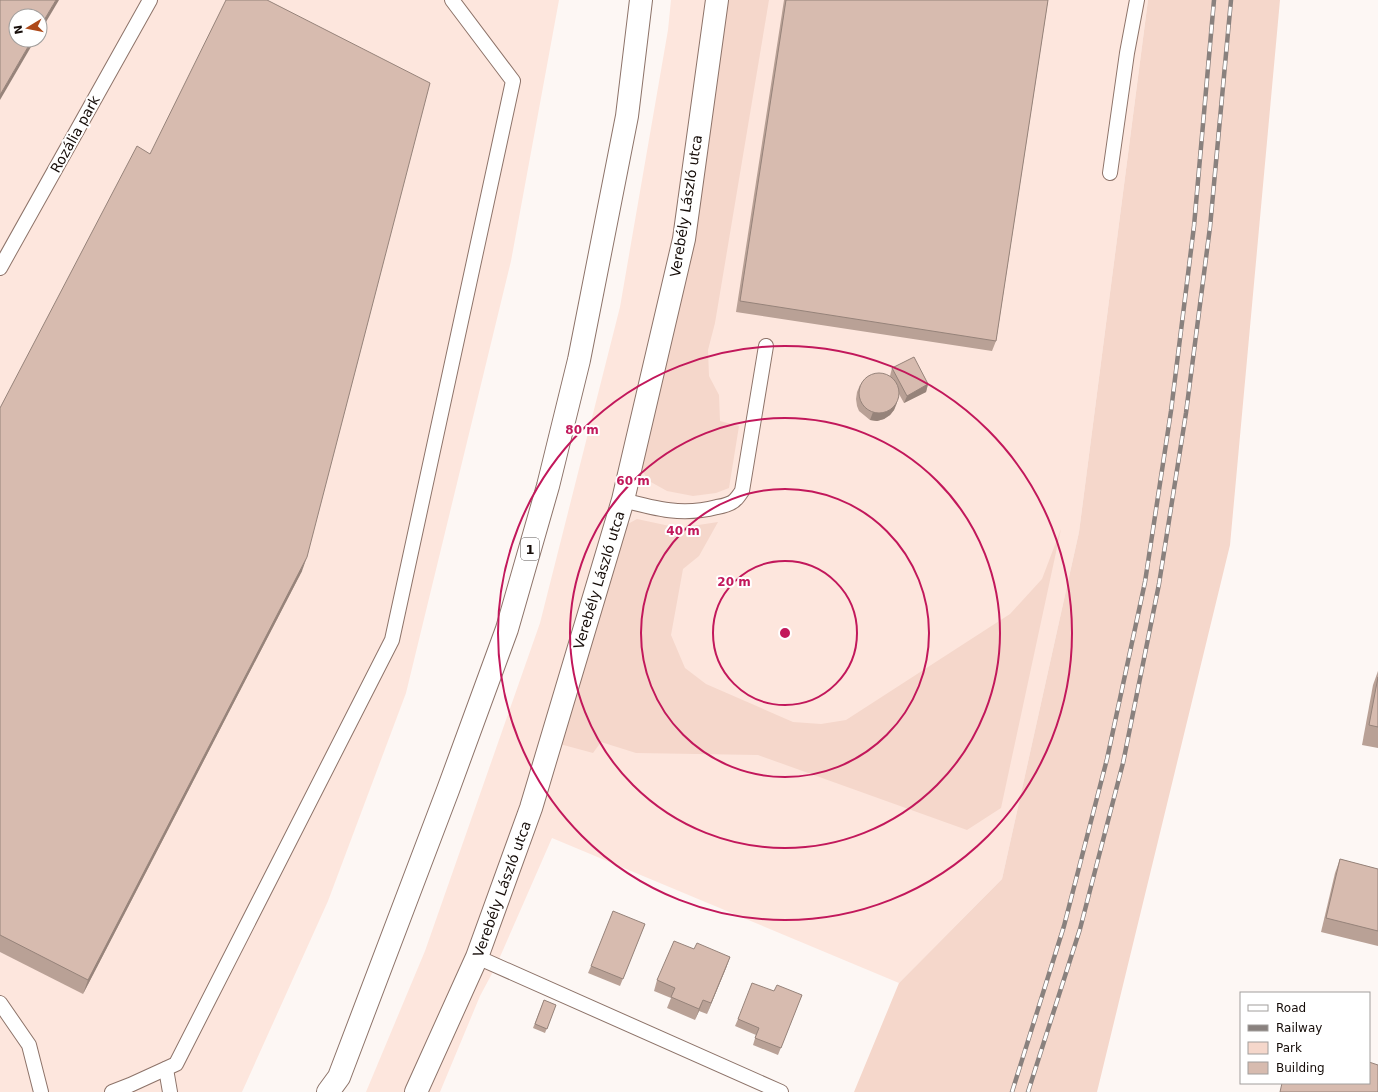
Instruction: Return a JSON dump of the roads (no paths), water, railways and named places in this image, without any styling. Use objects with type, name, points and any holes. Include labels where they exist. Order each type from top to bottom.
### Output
[{"type":"street","name":"1","points":[[335,1087],[448,790],[507,629],[548,486],[579,360],[627,116],[641,0]]},
{"type":"street","name":"Verebély László utca","points":[[416,1092],[477,957],[531,808],[623,500],[684,239],[717,0]]},
{"type":"lane","name":"Rozália park","points":[[2,258],[150,0]]},
{"type":"lane","points":[[112,1092],[176,1064],[392,640],[513,81],[452,0]]},
{"type":"lane","points":[[1110,173],[1127,53],[1137,0]]},
{"type":"lane","points":[[623,500],[653,508],[680,512],[706,510],[725,506],[736,500],[742,491],[766,346]]},
{"type":"lane","points":[[477,957],[780,1092]]},
{"type":"lane","points":[[0,1003],[29,1045],[41,1092]]},
{"type":"lane","points":[[166,1069],[170,1092]]},
{"type":"railway","points":[[1012,1092],[1064,926],[1107,759],[1145,582],[1171,411],[1194,226],[1214,0]]},
{"type":"railway","points":[[1028,1092],[1080,929],[1123,763],[1159,584],[1186,413],[1210,227],[1231,0]]}]
